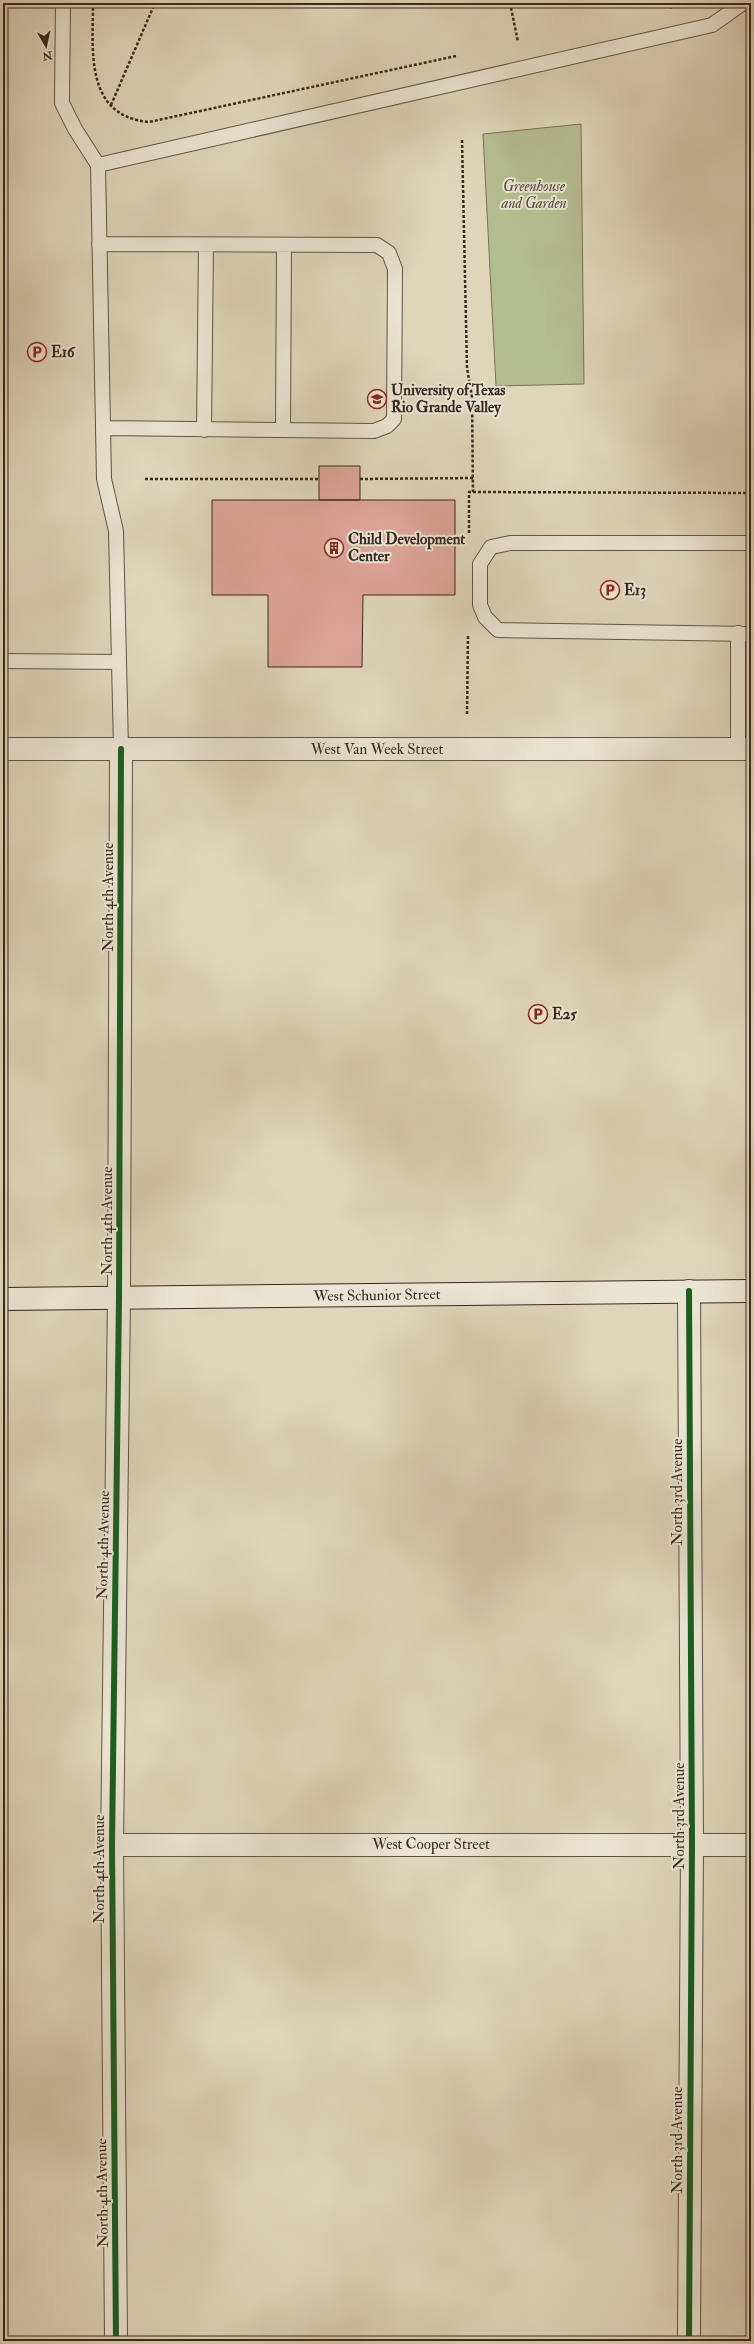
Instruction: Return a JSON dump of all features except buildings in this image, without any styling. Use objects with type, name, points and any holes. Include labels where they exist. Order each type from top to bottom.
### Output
[{"type":"street","name":"West Van Week Street","points":[[3,749],[744,749]]},
{"type":"street","name":"North 4th Avenue","points":[[116,2341],[112,1844],[120,1298],[121,750]]},
{"type":"street","name":"North 3rd Avenue","points":[[689,1291],[692,1844],[689,2341]]},
{"type":"street","name":"West Schunior Street","points":[[3,1299],[751,1291]]},
{"type":"street","name":"West Cooper Street","points":[[112,1844],[751,1845]]},
{"type":"lane","points":[[64,3],[62,103],[75,129],[98,165],[104,479],[116,531],[121,750]]},
{"type":"lane","points":[[98,165],[712,25],[742,3]]},
{"type":"lane","points":[[99,244],[378,246],[389,253],[395,269],[394,419],[387,426],[374,431],[103,428]]},
{"type":"lane","points":[[204,430],[206,245]]},
{"type":"lane","points":[[283,430],[284,245]]},
{"type":"lane","points":[[744,749],[744,633],[498,630],[485,617],[480,605],[480,564],[491,547],[510,543],[751,543]]},
{"type":"lane","points":[[3,661],[119,662]]},
{"type":"path","points":[[93,3],[93,71],[100,89],[111,104],[129,118],[149,122],[463,54]]},
{"type":"path","points":[[111,104],[155,3]]},
{"type":"path","points":[[510,3],[518,42]]},
{"type":"path","points":[[667,10],[676,3]]},
{"type":"path","points":[[510,44],[525,41]]},
{"type":"path","points":[[462,140],[467,368],[472,397],[473,492]]},
{"type":"path","points":[[360,479],[473,478]]},
{"type":"path","points":[[145,479],[319,479]]},
{"type":"green space","name":"Greenhouse and Garden","points":[[581,124],[584,384],[496,386],[483,134]]},
{"type":"cycle path","points":[[116,2341],[112,1845],[119,1298],[121,749]]},
{"type":"cycle path","points":[[689,1291],[692,1844],[689,2341]]},
{"type":"place","name":"E16","points":[[37,352]]},
{"type":"place","name":"University of Texas Rio Grande Valley","points":[[377,399]]},
{"type":"place","name":"Child Development Center","points":[[334,548]]},
{"type":"place","name":"E13","points":[[610,590]]},
{"type":"place","name":"E25","points":[[538,1014]]}]
